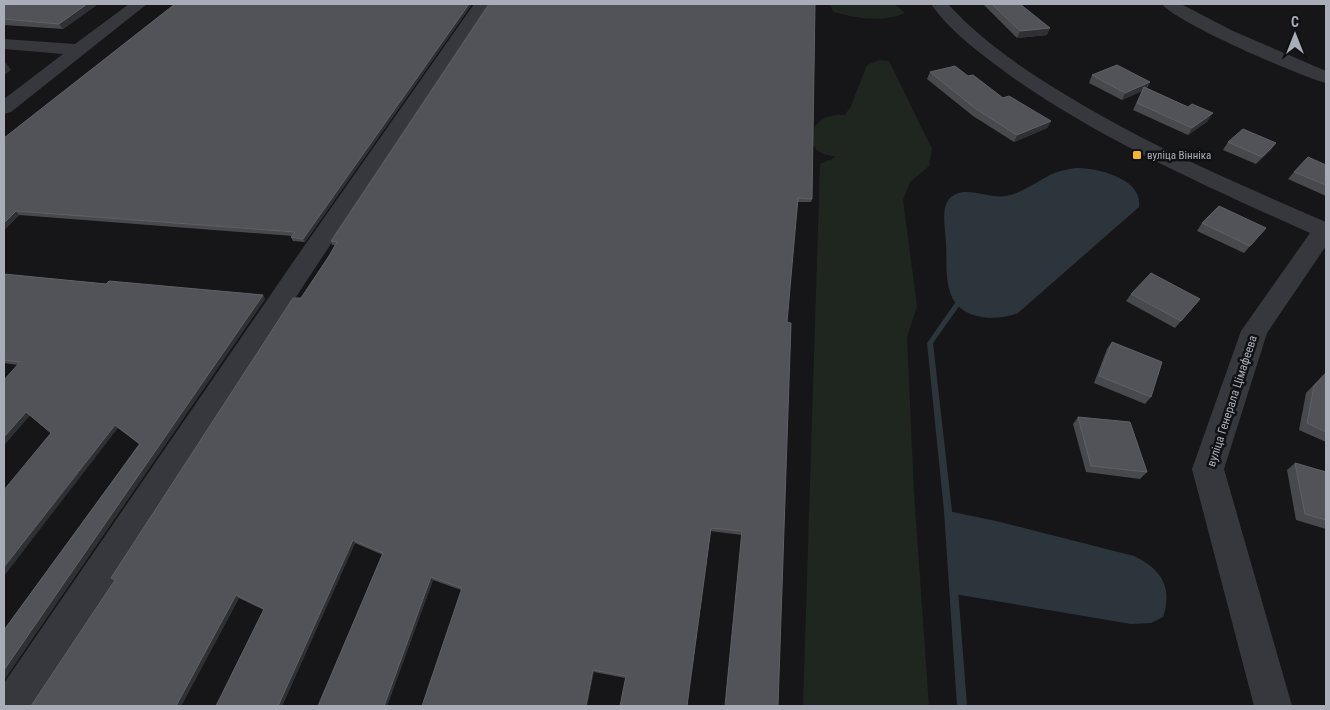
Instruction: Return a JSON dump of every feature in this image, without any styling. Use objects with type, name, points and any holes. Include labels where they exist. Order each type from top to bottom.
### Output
[{"type":"street","points":[[4,108],[139,4]]},
{"type":"street","points":[[11,706],[300,271],[482,4]]},
{"type":"street","points":[[938,4],[977,42],[1008,66],[1097,124],[1145,150],[1217,184],[1326,230]]},
{"type":"street","points":[[1170,4],[1200,23],[1252,48],[1326,77]]},
{"type":"street","points":[[4,44],[78,50]]},
{"type":"street","name":"вуліца Генерала Цімафеева","points":[[1274,706],[1208,469],[1254,331],[1326,230]]},
{"type":"shaded area","points":[[830,4],[895,4],[905,13],[878,19],[860,18],[833,12]]},
{"type":"shaded area","points":[[879,60],[889,61],[932,149],[929,166],[910,182],[903,200],[917,306],[907,337],[914,493],[929,706],[803,706],[820,164],[836,157],[817,150],[814,147],[812,136],[813,130],[819,122],[834,115],[845,115],[851,106],[867,65]]},
{"type":"shaded area","points":[[1076,168],[1106,173],[1126,182],[1134,189],[1138,197],[1139,207],[1018,313],[989,318],[969,313],[961,308],[954,301],[947,280],[944,213],[950,198],[962,192],[998,196],[1011,195],[1053,174]]},
{"type":"shaded area","points":[[948,511],[996,521],[1134,556],[1158,573],[1162,580],[1166,597],[1163,617],[1151,623],[1131,624],[954,594]]},
{"type":"building","points":[[4,4],[87,4],[59,24],[4,19]]},
{"type":"building","points":[[175,4],[469,4],[303,239],[291,237],[295,232],[16,211],[4,223],[4,138]]},
{"type":"building","points":[[489,4],[815,4],[812,199],[798,198],[787,322],[791,323],[778,706],[725,706],[742,531],[711,528],[687,706],[620,706],[626,676],[593,670],[586,706],[422,706],[462,588],[431,577],[384,706],[318,706],[383,553],[353,540],[278,706],[216,706],[264,609],[236,595],[176,706],[31,706],[115,580],[111,578],[293,298],[301,298],[329,256],[337,242],[331,241]]},
{"type":"building","points":[[992,4],[1020,4],[1050,28],[1020,31]]},
{"type":"building","points":[[1117,65],[1150,82],[1125,93],[1092,75]]},
{"type":"building","points":[[955,66],[968,76],[973,75],[1003,98],[1009,96],[1051,121],[1017,135],[976,109],[930,72]]},
{"type":"building","points":[[1144,87],[1188,107],[1192,104],[1213,113],[1192,128],[1137,103]]},
{"type":"building","points":[[1243,129],[1276,143],[1262,157],[1228,142]]},
{"type":"building","points":[[1308,157],[1326,165],[1326,185],[1294,172]]},
{"type":"building","points":[[1219,206],[1266,228],[1250,246],[1202,223]]},
{"type":"building","points":[[1151,273],[1200,299],[1181,321],[1131,294]]},
{"type":"building","points":[[4,274],[106,284],[109,281],[263,295],[4,670],[4,630],[140,444],[115,425],[4,567],[4,490],[51,433],[26,412],[4,437],[4,380],[20,362],[4,360]]},
{"type":"building","points":[[1112,342],[1162,362],[1151,397],[1099,376]]},
{"type":"building","points":[[1326,373],[1326,432],[1307,423],[1314,386]]},
{"type":"building","points":[[1078,417],[1130,422],[1147,472],[1091,466]]},
{"type":"building","points":[[1295,463],[1326,472],[1326,520],[1305,514]]},
{"type":"waterway","points":[[957,305],[930,343],[948,511],[962,706]]},
{"type":"place","name":"вуліца Вінніка","points":[[1137,155]]}]
